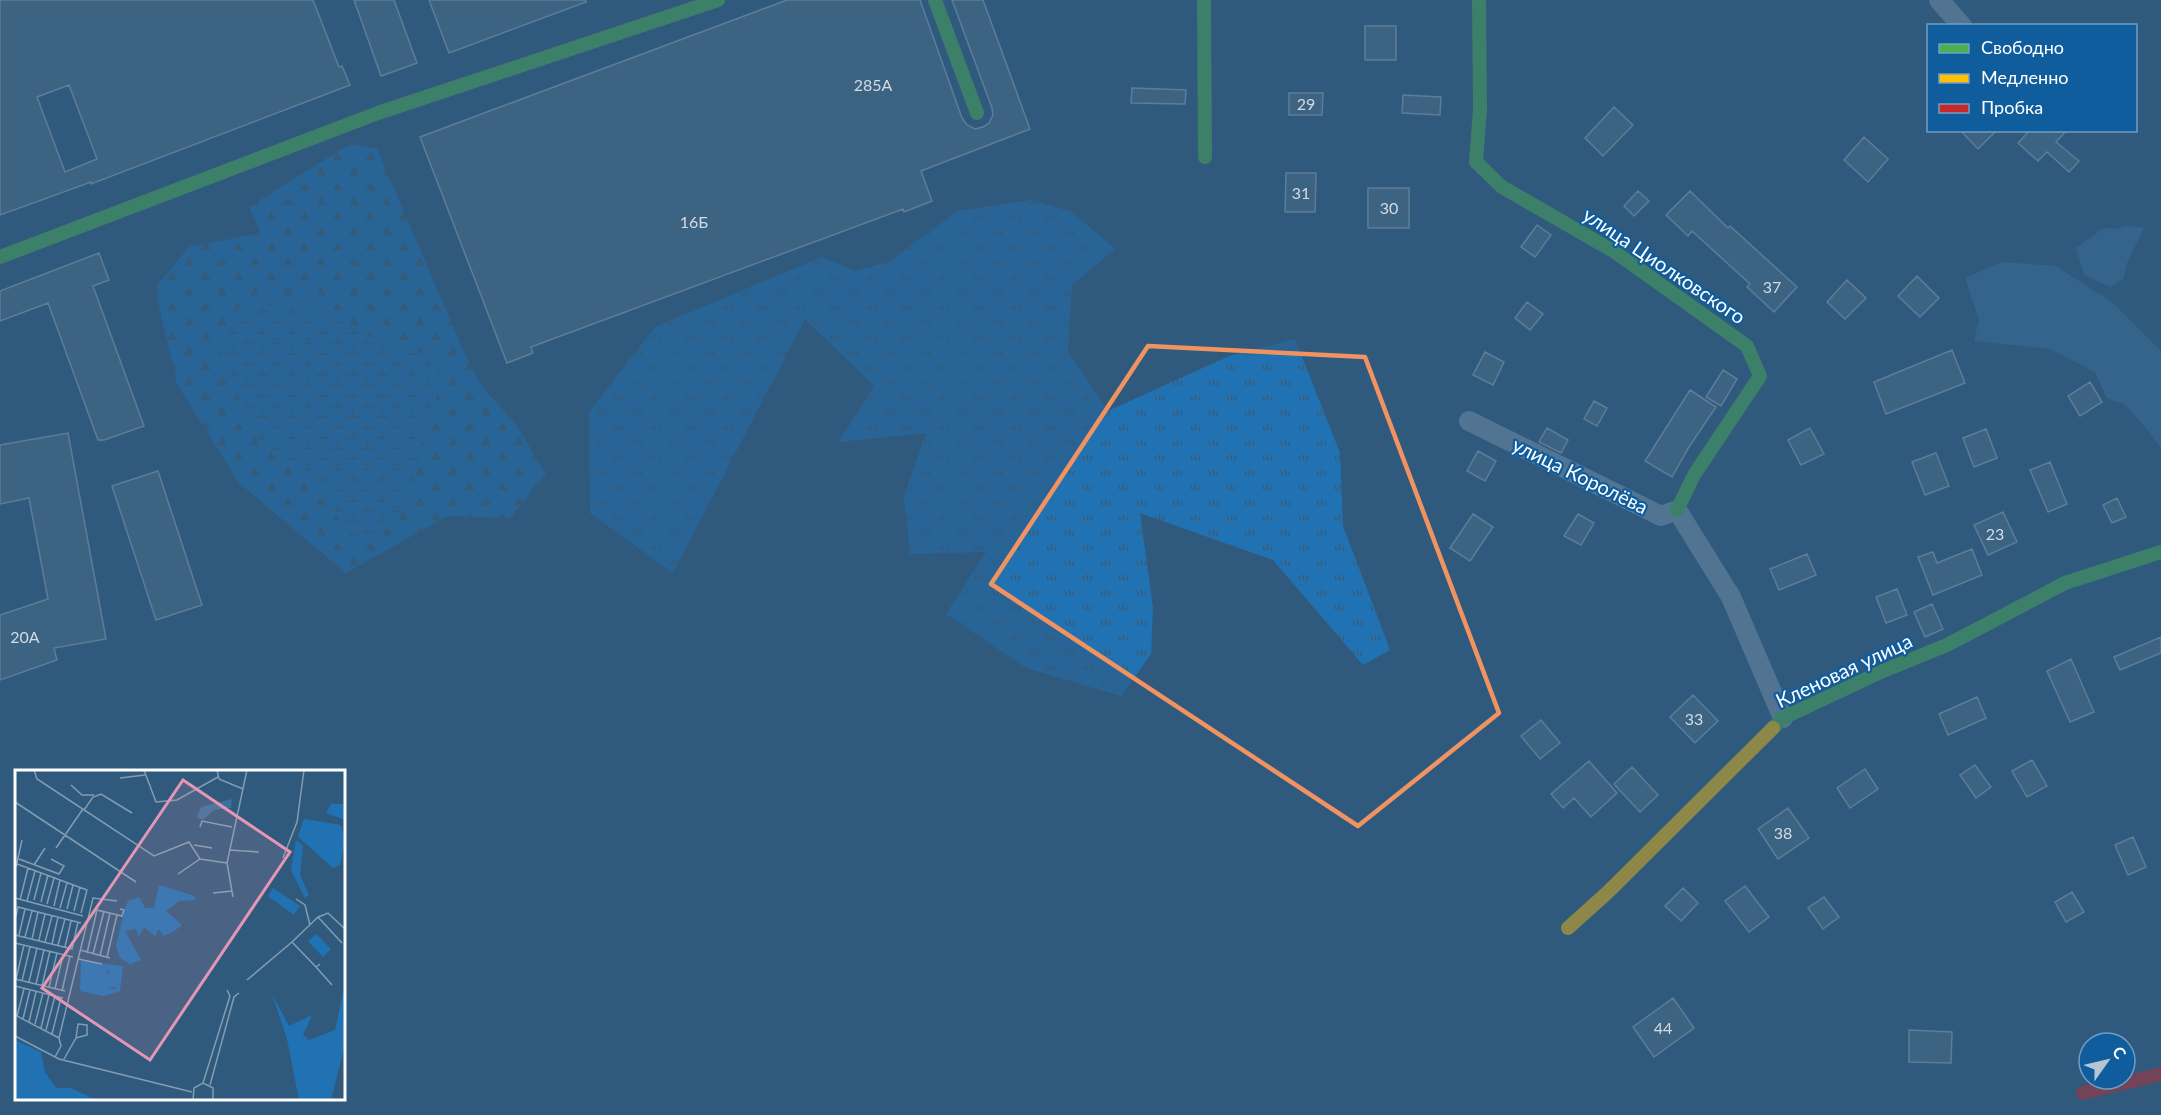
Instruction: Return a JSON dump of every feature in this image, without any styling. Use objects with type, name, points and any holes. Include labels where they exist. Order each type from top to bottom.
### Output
[{"type":"street","points":[[0,257],[378,113],[718,0]]},
{"type":"street","points":[[935,0],[977,113]]},
{"type":"street","points":[[1204,0],[1205,157]]},
{"type":"street","name":"улица Циолковского","points":[[1479,0],[1480,109],[1476,162],[1502,187],[1615,252],[1747,346],[1760,376],[1750,395],[1684,490],[1677,510]]},
{"type":"street","points":[[1939,0],[1960,24]]},
{"type":"street","name":"улица Королёва","points":[[1469,421],[1661,516],[1677,510],[1731,597],[1783,718]]},
{"type":"street","name":"Кленовая улица","points":[[1568,928],[1608,892],[1783,718],[1883,671],[1947,645],[2065,582],[2161,552]]},
{"type":"street","points":[[2083,1093],[2161,1074]]},
{"type":"highlighted area","points":[[1148,346],[1365,357],[1499,713],[1358,826],[991,584]]},
{"type":"green space","points":[[350,144],[377,149],[461,345],[482,387],[515,423],[546,474],[510,518],[447,516],[346,573],[239,483],[177,384],[155,288],[189,247],[261,233],[249,207]],"holes":[[[306,303],[364,334],[438,359],[440,386],[421,443],[410,507],[347,532],[315,481]]]},
{"type":"green space","points":[[1032,200],[1072,212],[1115,249],[1072,285],[1068,351],[1108,411],[1229,356],[1295,339],[1340,453],[1343,526],[1390,650],[1363,665],[1273,560],[1140,513],[1153,608],[1151,654],[1121,696],[1026,668],[946,614],[986,552],[910,554],[904,497],[926,433],[839,442],[874,386],[805,319],[673,573],[590,513],[589,412],[655,327],[822,257],[855,271],[889,262],[957,211]]},
{"type":"green space","points":[[306,303],[364,334],[438,358],[440,386],[421,443],[410,507],[374,536],[347,532],[315,481],[256,438],[219,350],[239,308]]},
{"type":"shaded area","points":[[2127,226],[2144,228],[2127,263],[2123,279],[2110,287],[2084,275],[2076,248],[2104,228],[2114,229]]},
{"type":"shaded area","points":[[2002,262],[2056,266],[2113,303],[2161,351],[2161,448],[2125,405],[2107,398],[2095,372],[2050,349],[1974,341],[1979,320],[1965,278]]},
{"type":"building","points":[[0,0],[313,0],[339,67],[342,66],[350,85],[91,184],[91,182],[0,215]],"holes":[[[69,85],[97,159],[65,172],[37,97]]]},
{"type":"building","points":[[354,0],[394,0],[417,63],[381,76]]},
{"type":"building","points":[[429,0],[586,0],[586,2],[449,53]]},
{"type":"building","points":[[787,0],[920,0],[962,118],[967,125],[975,129],[989,123],[993,115],[992,108],[952,0],[983,0],[1030,129],[921,171],[932,201],[904,212],[903,209],[531,347],[533,353],[507,363],[420,137]]},
{"type":"building","points":[[1365,26],[1396,26],[1396,60],[1365,60]]},
{"type":"building","points":[[1132,88],[1186,90],[1185,104],[1131,103]]},
{"type":"building","points":[[1289,93],[1323,93],[1322,115],[1289,115]]},
{"type":"building","points":[[1403,95],[1441,97],[1440,115],[1402,113]]},
{"type":"building","points":[[1614,107],[1633,125],[1603,156],[1585,138]]},
{"type":"building","points":[[1962,132],[1995,132],[1978,149]]},
{"type":"building","points":[[2028,132],[2065,132],[2056,142],[2079,161],[2069,172],[2047,152],[2038,161],[2018,143]]},
{"type":"building","points":[[1864,137],[1888,159],[1868,182],[1844,160]]},
{"type":"building","points":[[1286,173],[1316,173],[1315,212],[1285,212]]},
{"type":"building","points":[[1368,188],[1409,188],[1409,228],[1368,228]]},
{"type":"building","points":[[1638,191],[1649,201],[1634,216],[1624,206]]},
{"type":"building","points":[[1690,191],[1728,228],[1730,226],[1797,287],[1774,312],[1747,287],[1750,284],[1692,231],[1688,236],[1666,215]]},
{"type":"building","points":[[1537,225],[1551,235],[1535,257],[1521,247]]},
{"type":"building","points":[[99,253],[109,280],[93,286],[144,426],[104,440],[98,440],[48,303],[0,321],[0,291]]},
{"type":"building","points":[[1917,276],[1939,298],[1920,317],[1898,296]]},
{"type":"building","points":[[1847,280],[1866,298],[1845,319],[1827,302]]},
{"type":"building","points":[[1527,302],[1543,314],[1530,330],[1515,318]]},
{"type":"building","points":[[1952,350],[1965,383],[1886,414],[1874,382]]},
{"type":"building","points":[[1485,352],[1504,362],[1493,385],[1473,375]]},
{"type":"building","points":[[1723,370],[1737,379],[1721,406],[1706,397]]},
{"type":"building","points":[[2090,382],[2102,402],[2080,416],[2068,396]]},
{"type":"building","points":[[1690,390],[1716,407],[1672,477],[1645,461]]},
{"type":"building","points":[[1594,401],[1607,408],[1597,426],[1584,419]]},
{"type":"building","points":[[1547,428],[1568,440],[1561,453],[1539,442]]},
{"type":"building","points":[[1810,428],[1824,454],[1801,465],[1788,440]]},
{"type":"building","points":[[1986,429],[1997,458],[1974,467],[1963,438]]},
{"type":"building","points":[[68,433],[106,639],[54,648],[57,660],[0,680],[0,615],[48,599],[29,498],[0,504],[0,445]]},
{"type":"building","points":[[1478,451],[1496,461],[1485,481],[1467,471]]},
{"type":"building","points":[[1936,453],[1949,486],[1925,495],[1912,462]]},
{"type":"building","points":[[2050,462],[2067,504],[2048,512],[2030,470]]},
{"type":"building","points":[[158,471],[202,605],[156,620],[112,486]]},
{"type":"building","points":[[2117,498],[2126,517],[2112,523],[2103,505]]},
{"type":"building","points":[[2003,512],[2017,542],[1988,555],[1974,525]]},
{"type":"building","points":[[1473,514],[1493,527],[1470,561],[1450,548]]},
{"type":"building","points":[[1578,514],[1594,523],[1581,545],[1564,536]]},
{"type":"building","points":[[1972,549],[1982,575],[1933,595],[1918,557],[1933,552],[1937,563]]},
{"type":"building","points":[[1807,554],[1816,575],[1779,590],[1770,569]]},
{"type":"building","points":[[1897,589],[1907,615],[1886,623],[1876,597]]},
{"type":"building","points":[[1932,604],[1943,629],[1925,637],[1914,612]]},
{"type":"building","points":[[2161,637],[2161,653],[2120,670],[2114,657]]},
{"type":"building","points":[[2071,659],[2094,712],[2070,722],[2047,671]]},
{"type":"building","points":[[1693,695],[1718,721],[1695,743],[1670,717]]},
{"type":"building","points":[[1977,697],[1986,718],[1948,735],[1939,714]]},
{"type":"building","points":[[1541,720],[1560,743],[1540,759],[1521,736]]},
{"type":"building","points":[[2032,760],[2047,786],[2027,797],[2012,771]]},
{"type":"building","points":[[1589,761],[1617,793],[1591,817],[1574,798],[1563,808],[1551,794]]},
{"type":"building","points":[[1975,765],[1991,787],[1976,798],[1960,775]]},
{"type":"building","points":[[1632,767],[1658,795],[1640,812],[1614,784]]},
{"type":"building","points":[[1865,769],[1878,789],[1850,808],[1837,788]]},
{"type":"building","points":[[1788,808],[1809,838],[1778,859],[1758,829]]},
{"type":"building","points":[[2133,837],[2146,867],[2128,875],[2115,845]]},
{"type":"building","points":[[1745,886],[1769,917],[1749,932],[1725,901]]},
{"type":"building","points":[[1683,888],[1698,903],[1681,921],[1665,906]]},
{"type":"building","points":[[2072,892],[2084,912],[2066,922],[2055,902]]},
{"type":"building","points":[[1824,897],[1839,917],[1823,929],[1808,908]]},
{"type":"building","points":[[1673,998],[1694,1028],[1654,1057],[1633,1027]]},
{"type":"building","points":[[1909,1030],[1952,1032],[1951,1063],[1909,1062]]},
{"type":"traffic: fast","points":[[0,257],[378,113],[718,0]]},
{"type":"traffic: fast","points":[[935,0],[977,113]]},
{"type":"traffic: fast","points":[[1204,0],[1205,157]]},
{"type":"traffic: fast","points":[[1479,0],[1480,109],[1476,162],[1502,187],[1615,252],[1747,346],[1760,376],[1694,475],[1677,510]]},
{"type":"traffic: fast","points":[[1773,728],[1783,718],[1883,671],[1947,645],[2065,583],[2161,552]]},
{"type":"traffic: slow","points":[[1568,928],[1608,892],[1773,728]]},
{"type":"traffic: jam","points":[[2083,1093],[2161,1074]]}]
